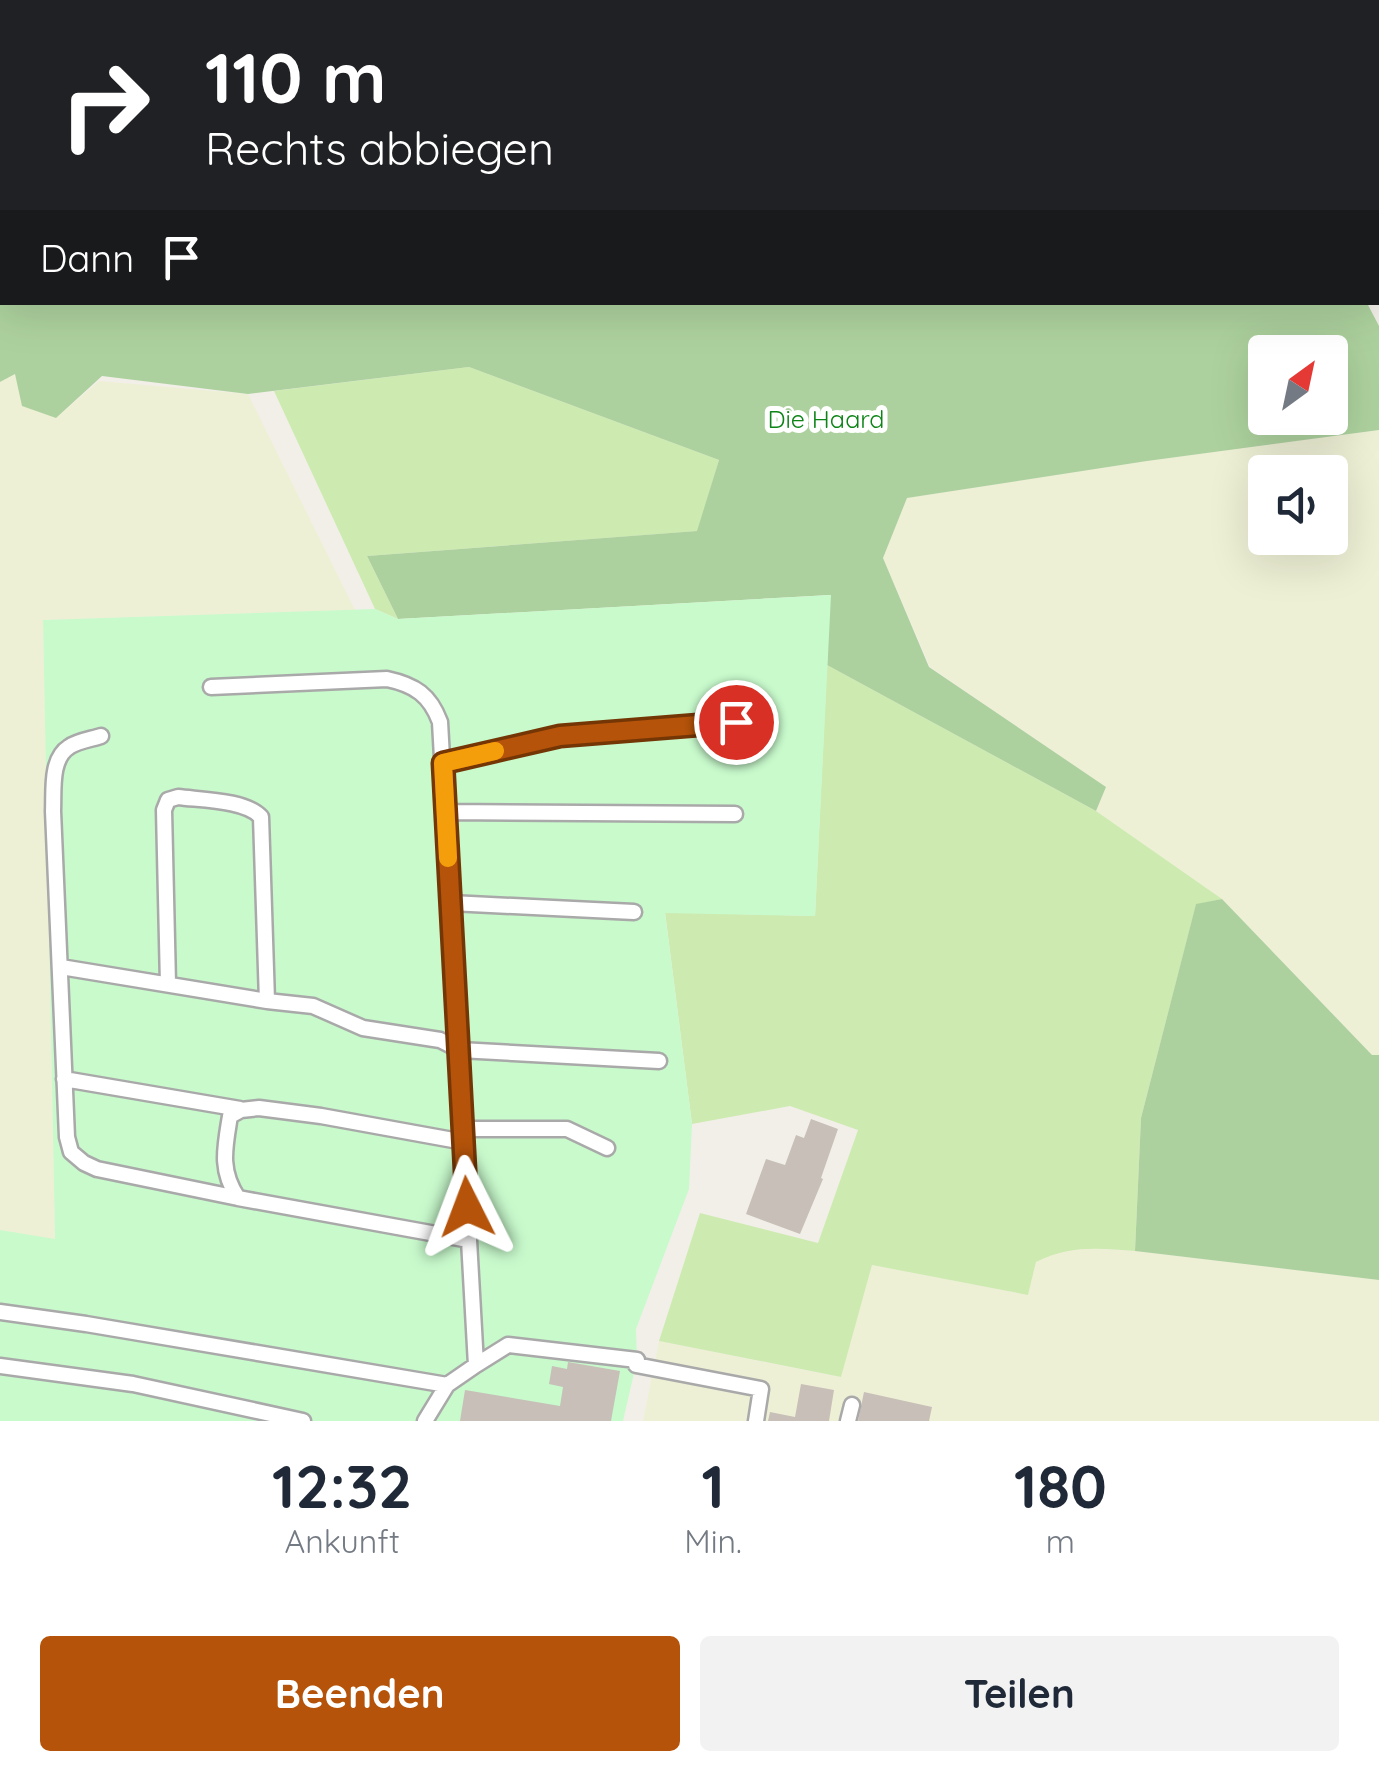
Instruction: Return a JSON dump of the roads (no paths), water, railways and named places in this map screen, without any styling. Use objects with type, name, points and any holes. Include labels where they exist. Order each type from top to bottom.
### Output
[{"type":"lane","points":[[210,687],[388,679],[406,683],[425,694],[440,722],[476,1365]]},
{"type":"lane","points":[[443,763],[560,736],[736,722]]},
{"type":"lane","points":[[101,736],[67,747],[54,776],[70,1152],[97,1169],[468,1240]]},
{"type":"lane","points":[[168,984],[164,810],[168,800],[178,796],[242,806],[262,817],[267,1001]]},
{"type":"lane","points":[[446,812],[736,814]]},
{"type":"lane","points":[[451,903],[634,912]]},
{"type":"lane","points":[[61,967],[312,1006],[364,1028],[440,1040],[460,1050],[659,1061]]},
{"type":"lane","points":[[64,1078],[241,1110],[258,1108],[464,1135],[566,1129],[606,1148]]},
{"type":"lane","points":[[238,1198],[228,1183],[225,1150],[230,1116],[241,1110]]},
{"type":"lane","points":[[0,1312],[447,1386]]},
{"type":"lane","points":[[425,1421],[447,1386],[508,1345],[637,1363],[761,1389],[756,1421]]},
{"type":"lane","points":[[0,1366],[134,1384],[303,1421]]},
{"type":"lane","points":[[848,1421],[852,1405]]},
{"type":"park label","name":"Die Haard","points":[[826,418]]}]
